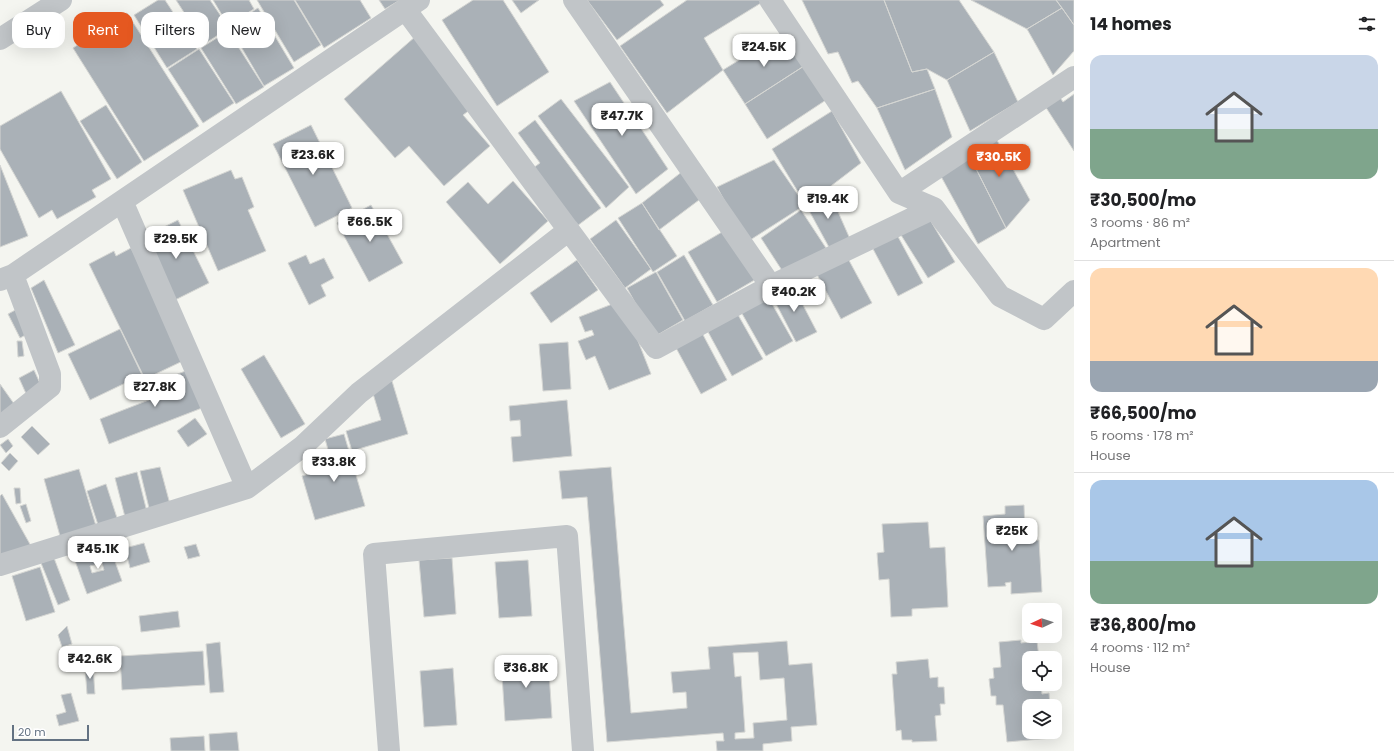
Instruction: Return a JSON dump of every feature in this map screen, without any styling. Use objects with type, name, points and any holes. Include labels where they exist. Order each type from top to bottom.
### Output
[{"type":"street","points":[[0,38],[61,0]]},
{"type":"street","points":[[574,0],[771,286]]},
{"type":"street","points":[[770,0],[899,193],[934,208],[1000,296],[1044,319],[1074,291]]},
{"type":"street","points":[[0,427],[50,387],[50,374],[7,278],[412,4],[569,230],[656,348],[771,286],[934,208]]},
{"type":"street","points":[[899,193],[1074,77]]},
{"type":"street","points":[[122,201],[248,488]]},
{"type":"street","points":[[0,565],[248,488],[303,446],[359,393],[569,230]]},
{"type":"street","points":[[389,751],[374,554],[567,536],[583,751]]},
{"type":"building","points":[[158,0],[165,0],[173,12],[141,12],[141,26],[134,15]]},
{"type":"building","points":[[176,0],[210,0],[218,12],[217,36],[209,41],[209,12],[184,12]]},
{"type":"building","points":[[213,0],[249,0],[254,9],[249,12],[220,12]]},
{"type":"building","points":[[257,0],[294,0],[321,45],[294,62],[275,30],[275,12],[264,12]]},
{"type":"building","points":[[295,0],[360,0],[371,18],[324,48]]},
{"type":"building","points":[[379,0],[400,0],[385,9]]},
{"type":"building","points":[[473,0],[503,0],[549,72],[497,106],[442,20]]},
{"type":"building","points":[[512,0],[539,0],[521,13]]},
{"type":"building","points":[[587,0],[660,0],[664,5],[617,40]]},
{"type":"building","points":[[687,0],[759,0],[761,3],[704,38],[723,70],[667,113],[620,46]]},
{"type":"building","points":[[802,0],[884,0],[912,72],[927,69],[935,89],[877,108],[858,81],[852,83],[838,52],[828,54]]},
{"type":"building","points":[[884,0],[959,0],[994,52],[947,80],[927,69],[912,72]]},
{"type":"building","points":[[971,0],[1056,0],[1062,8],[1027,29]]},
{"type":"building","points":[[1056,0],[1074,0],[1074,25],[1062,8]]},
{"type":"building","points":[[258,8],[260,12],[252,12]]},
{"type":"building","points":[[1062,8],[1074,25],[1074,51],[1053,75],[1027,29]]},
{"type":"building","points":[[133,22],[141,35],[141,48],[149,48],[199,126],[144,161],[73,48],[133,48]]},
{"type":"building","points":[[783,33],[804,66],[745,104],[723,70]]},
{"type":"building","points":[[275,36],[294,68],[264,86],[242,48],[275,48]]},
{"type":"building","points":[[416,36],[471,109],[463,115],[490,146],[444,186],[409,146],[395,158],[344,99]]},
{"type":"building","points":[[217,38],[217,48],[239,48],[264,87],[236,104],[201,48],[209,48],[209,43]]},
{"type":"building","points":[[155,48],[196,48],[197,49],[167,68]]},
{"type":"building","points":[[199,49],[234,103],[203,123],[168,69]]},
{"type":"building","points":[[994,52],[1018,102],[970,131],[947,80]]},
{"type":"building","points":[[804,66],[826,100],[767,139],[745,104]]},
{"type":"building","points":[[610,82],[668,169],[636,194],[574,101]]},
{"type":"building","points":[[935,89],[952,137],[905,170],[877,108]]},
{"type":"building","points":[[61,91],[111,179],[92,190],[96,197],[57,219],[52,210],[39,218],[0,149],[0,126]]},
{"type":"building","points":[[1074,94],[1074,151],[1045,106],[1059,96],[1063,102]]},
{"type":"building","points":[[561,99],[629,187],[606,208],[538,116]]},
{"type":"building","points":[[106,105],[142,162],[117,179],[80,121]]},
{"type":"building","points":[[832,111],[861,163],[806,205],[772,149]]},
{"type":"building","points":[[535,120],[601,208],[573,229],[529,171],[540,163],[518,133]]},
{"type":"building","points":[[311,125],[352,208],[315,227],[273,144]]},
{"type":"building","points":[[993,133],[1030,200],[1006,228],[966,149]]},
{"type":"building","points":[[966,149],[1006,228],[978,244],[937,169]]},
{"type":"building","points":[[774,160],[805,205],[747,242],[717,187]]},
{"type":"building","points":[[0,165],[28,236],[0,247]]},
{"type":"building","points":[[231,170],[235,179],[242,177],[254,207],[248,210],[266,251],[218,271],[183,190]]},
{"type":"building","points":[[683,171],[703,197],[659,230],[642,203]]},
{"type":"building","points":[[513,181],[548,221],[500,264],[446,202],[468,182],[488,204]]},
{"type":"building","points":[[828,189],[850,239],[830,249],[806,205]]},
{"type":"building","points":[[642,203],[677,256],[653,272],[618,218]]},
{"type":"building","points":[[371,205],[403,263],[369,282],[337,223]]},
{"type":"building","points":[[801,210],[826,248],[785,275],[761,238]]},
{"type":"building","points":[[929,218],[955,262],[928,278],[901,235]]},
{"type":"building","points":[[178,220],[209,283],[173,301],[142,238]]},
{"type":"building","points":[[616,220],[651,269],[625,288],[590,239]]},
{"type":"building","points":[[734,225],[763,275],[717,302],[688,252]]},
{"type":"building","points":[[896,233],[923,283],[898,296],[872,247]]},
{"type":"building","points":[[131,248],[189,358],[145,379],[89,264],[114,251],[116,256]]},
{"type":"building","points":[[845,253],[872,303],[841,319],[814,269]]},
{"type":"building","points":[[306,255],[310,264],[324,258],[334,278],[321,285],[326,296],[309,305],[288,263]]},
{"type":"building","points":[[684,255],[713,305],[685,321],[657,272]]},
{"type":"building","points":[[577,260],[598,290],[551,323],[530,293]]},
{"type":"building","points":[[656,272],[683,320],[654,337],[627,288]]},
{"type":"building","points":[[44,280],[75,345],[58,353],[31,288]]},
{"type":"building","points":[[792,284],[817,332],[796,342],[771,294]]},
{"type":"building","points":[[767,295],[793,341],[766,356],[740,310]]},
{"type":"building","points":[[615,303],[629,318],[651,374],[609,390],[595,356],[586,360],[578,341],[594,335],[592,330],[585,332],[579,317]]},
{"type":"building","points":[[19,308],[31,332],[20,338],[8,314]]},
{"type":"building","points":[[737,313],[763,359],[732,376],[707,330]]},
{"type":"building","points":[[120,329],[142,375],[90,400],[68,354]]},
{"type":"building","points":[[701,331],[727,380],[701,394],[675,346]]},
{"type":"building","points":[[17,341],[22,341],[24,356],[18,357]]},
{"type":"building","points":[[568,342],[571,389],[543,391],[539,344]]},
{"type":"building","points":[[264,355],[305,424],[281,438],[241,369]]},
{"type":"building","points":[[34,370],[43,390],[28,398],[19,378]]},
{"type":"building","points":[[188,370],[202,408],[109,444],[100,419],[154,398],[149,385]]},
{"type":"building","points":[[392,381],[408,434],[352,451],[346,431],[381,420],[371,387]]},
{"type":"building","points":[[0,384],[22,415],[0,432]]},
{"type":"building","points":[[567,400],[572,456],[513,462],[511,437],[521,436],[520,420],[510,421],[509,406]]},
{"type":"building","points":[[195,418],[207,434],[188,447],[177,431]]},
{"type":"building","points":[[32,426],[50,444],[38,455],[21,437]]},
{"type":"building","points":[[344,434],[365,506],[315,520],[302,476],[333,467],[325,439]]},
{"type":"building","points":[[8,439],[13,446],[6,453],[0,445]]},
{"type":"building","points":[[10,453],[18,461],[9,471],[1,463]]},
{"type":"building","points":[[160,467],[171,508],[150,512],[140,471]]},
{"type":"building","points":[[611,467],[631,713],[687,708],[686,692],[673,693],[671,672],[710,669],[708,647],[787,641],[789,665],[812,663],[817,725],[791,727],[792,741],[763,744],[763,751],[717,751],[716,741],[724,741],[723,733],[607,742],[587,497],[562,499],[559,471]],"holes":[[[758,652],[760,680],[784,678],[787,720],[753,723],[754,738],[735,739],[735,733],[745,732],[741,676],[735,677],[733,653]]]},
{"type":"building","points":[[79,469],[96,526],[60,536],[44,479]]},
{"type":"building","points":[[137,472],[147,512],[125,517],[115,478]]},
{"type":"building","points":[[106,484],[119,524],[100,531],[87,491]]},
{"type":"building","points":[[14,488],[20,488],[21,503],[16,504]]},
{"type":"building","points":[[2,494],[31,546],[0,558],[0,496]]},
{"type":"building","points":[[26,504],[31,521],[26,523],[20,506]]},
{"type":"building","points":[[1024,505],[1025,530],[1031,530],[1032,541],[1039,540],[1042,592],[1011,594],[1011,582],[1005,583],[1006,586],[988,587],[983,516],[1005,514],[1005,506]]},
{"type":"building","points":[[928,522],[930,548],[945,547],[948,607],[912,609],[912,616],[891,617],[889,579],[879,580],[877,553],[884,552],[882,524]]},
{"type":"building","points":[[144,543],[150,562],[130,568],[125,548]]},
{"type":"building","points":[[196,544],[200,556],[188,559],[184,547]]},
{"type":"building","points":[[109,545],[122,581],[87,594],[74,558]],"holes":[[[102,563],[104,570],[92,573],[90,566]]]},
{"type":"building","points":[[54,558],[70,600],[58,605],[41,563]]},
{"type":"building","points":[[452,558],[456,614],[424,617],[419,560]]},
{"type":"building","points":[[528,560],[532,616],[499,618],[495,562]]},
{"type":"building","points":[[40,567],[55,612],[26,621],[12,576]]},
{"type":"building","points":[[178,611],[180,627],[141,632],[139,616]]},
{"type":"building","points":[[67,626],[72,644],[62,647],[58,635]]},
{"type":"building","points":[[1021,640],[1021,643],[1037,643],[1038,651],[1022,651],[1022,691],[1042,691],[1042,694],[1049,693],[1049,699],[1022,699],[1022,739],[1041,739],[1007,742],[1003,705],[996,705],[996,696],[991,696],[989,679],[994,678],[993,668],[1001,667],[999,642]]},
{"type":"building","points":[[220,642],[224,692],[210,693],[206,644]]},
{"type":"building","points":[[117,651],[120,669],[104,671],[102,653]]},
{"type":"building","points":[[203,651],[205,685],[122,690],[120,656]]},
{"type":"building","points":[[548,657],[552,718],[505,721],[501,660]]},
{"type":"building","points":[[928,659],[930,678],[938,677],[938,687],[944,687],[945,704],[940,704],[941,715],[935,716],[937,741],[912,742],[912,740],[902,740],[901,730],[896,731],[892,674],[897,674],[896,662]]},
{"type":"building","points":[[85,667],[93,667],[95,694],[87,694]]},
{"type":"building","points":[[453,668],[457,725],[424,727],[420,671]]},
{"type":"building","points":[[71,693],[79,721],[59,726],[56,715],[66,712],[61,695]]},
{"type":"building","points":[[237,732],[239,751],[210,751],[209,734]]},
{"type":"building","points":[[204,736],[205,751],[171,751],[170,738]]}]
